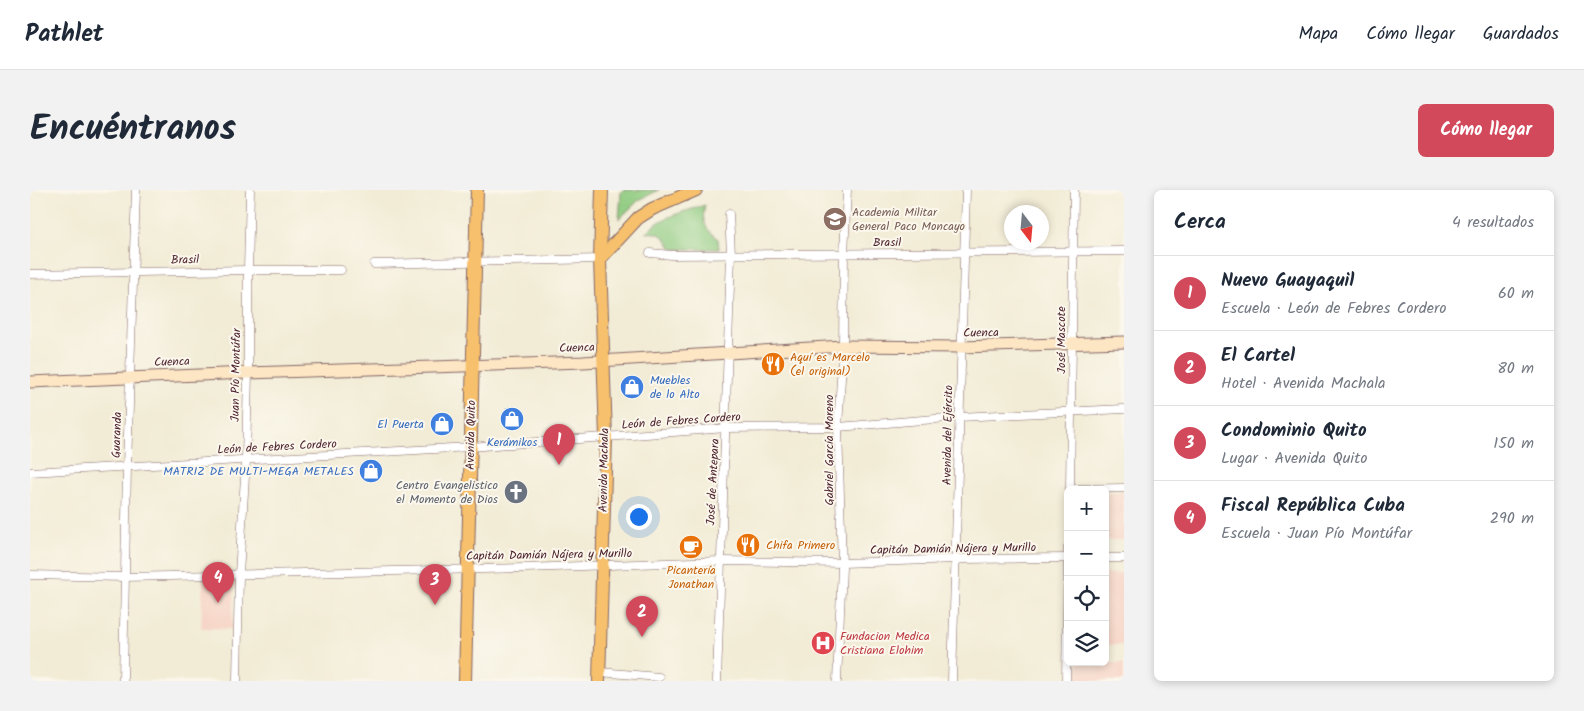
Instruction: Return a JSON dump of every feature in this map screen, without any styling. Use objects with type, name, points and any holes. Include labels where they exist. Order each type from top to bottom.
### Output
[{"type":"main road","name":"Avenida Quito","points":[[464,681],[477,190]]},
{"type":"main road","name":"Avenida Machala","points":[[599,677],[606,438],[600,259],[602,190]]},
{"type":"main road","points":[[600,259],[638,218],[652,209],[696,190]]},
{"type":"main road","name":"Cuenca","points":[[30,382],[602,361],[843,346],[961,347],[1124,342]]},
{"type":"street","name":"Guaranda","points":[[124,681],[124,577],[136,190]]},
{"type":"street","name":"Juan Pío Montúfar","points":[[237,681],[239,574],[246,460],[250,190]]},
{"type":"street","name":"Gabriel García Moreno","points":[[837,681],[842,563],[838,427],[843,346],[844,254],[848,190]]},
{"type":"street","name":"Avenida del Ejército","points":[[952,681],[957,559],[966,190]]},
{"type":"street","name":"José Mascote","points":[[1070,486],[1074,190]]},
{"type":"street","name":"José de Antepara","points":[[717,681],[732,254],[728,214]]},
{"type":"street","name":"Brasil","points":[[650,253],[672,255],[1072,253],[1124,251]]},
{"type":"street","points":[[374,264],[600,259]]},
{"type":"street","name":"Brasil","points":[[30,274],[341,270]]},
{"type":"street","name":"León de Febres Cordero","points":[[30,472],[470,447],[727,428],[838,427],[1124,409]]},
{"type":"street","points":[[1109,488],[1124,488]]},
{"type":"street","name":"Capitán Damián Nájera y Murillo","points":[[30,575],[124,577],[602,566],[721,561],[842,563],[1064,558]]},
{"type":"street","points":[[1109,558],[1124,558]]},
{"type":"street","points":[[1066,681],[1068,576]]},
{"type":"street","points":[[599,677],[659,677]]},
{"type":"shaded area","points":[[1109,492],[1124,492],[1124,540],[1109,540]]},
{"type":"shaded area","points":[[1124,573],[1124,645],[1109,645],[1109,574]]},
{"type":"shaded area","points":[[203,578],[234,578],[232,629],[201,628]]},
{"type":"shaded area","points":[[1109,663],[1124,663],[1124,681],[1077,681],[1078,666],[1109,666]]},
{"type":"green space","points":[[623,190],[659,190],[639,200],[619,219],[621,193]]},
{"type":"green space","points":[[705,205],[705,224],[718,239],[719,249],[672,249],[659,234],[646,233],[659,222],[681,212]]},
{"type":"place","name":"Academia Militar General Paco Moncayo","points":[[835,219]]},
{"type":"place","name":"Aquí es Marcelo (el original)","points":[[773,364]]},
{"type":"place","name":"Muebles de lo Alto","points":[[632,387]]},
{"type":"place","name":"Kerámikos","points":[[512,419]]},
{"type":"place","name":"El Puerta","points":[[442,424]]},
{"type":"place","name":"Nuevo Guayaquil","points":[[559,465]]},
{"type":"place","name":"MATRIZ DE MULTI-MEGA METALES","points":[[371,471]]},
{"type":"place","name":"Centro Evangelistico el Momento de Dios","points":[[516,492]]},
{"type":"place","name":"Chifa Primero","points":[[748,545]]},
{"type":"place","name":"Picantería Jonathan","points":[[691,547]]},
{"type":"place","name":"Fiscal República Cuba","points":[[218,603]]},
{"type":"place","name":"Condominio Quito","points":[[435,605]]},
{"type":"place","name":"El Cartel","points":[[642,637]]},
{"type":"place","name":"Fundacion Medica Cristiana Elohim","points":[[823,643]]}]
